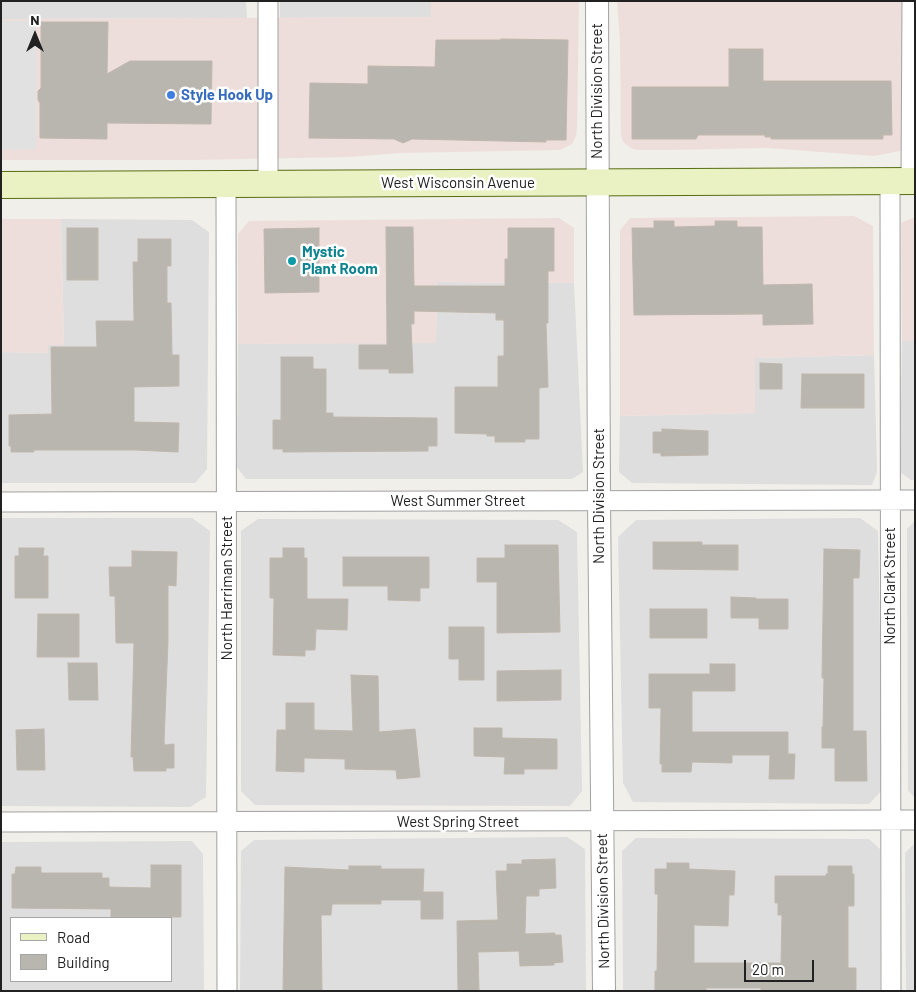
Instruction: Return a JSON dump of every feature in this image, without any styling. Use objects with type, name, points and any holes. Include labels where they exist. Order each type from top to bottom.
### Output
[{"type":"main road","name":"West Wisconsin Avenue","points":[[1,185],[905,181]]},
{"type":"street","points":[[268,1],[268,184]]},
{"type":"street","name":"North Division Street","points":[[596,1],[604,991]]},
{"type":"street","name":"North Clark Street","points":[[891,991],[890,500],[912,1]]},
{"type":"street","name":"North Harriman Street","points":[[226,184],[227,991]]},
{"type":"street","name":"West Summer Street","points":[[1,502],[915,500]]},
{"type":"street","name":"West Spring Street","points":[[1,822],[915,820]]},
{"type":"shaded area","points":[[1,1],[246,1],[247,18],[1,19]]},
{"type":"shaded area","points":[[280,1],[431,1],[431,17],[280,18]]},
{"type":"shaded area","points":[[431,1],[579,1],[577,129],[572,144],[560,150],[400,153],[349,157],[192,160],[1,160],[1,19],[431,17]]},
{"type":"shaded area","points":[[617,1],[915,1],[915,148],[874,156],[767,148],[637,150],[631,148],[623,142],[621,135],[620,41]]},
{"type":"shaded area","points":[[1,21],[36,21],[36,149],[1,150]]},
{"type":"shaded area","points":[[854,216],[873,226],[874,355],[755,358],[755,413],[620,416],[620,230],[630,218]]},
{"type":"shaded area","points":[[915,217],[915,341],[902,341],[901,223]]},
{"type":"shaded area","points":[[559,218],[574,228],[574,283],[437,282],[436,343],[238,344],[238,234],[249,221]]},
{"type":"shaded area","points":[[1,219],[61,219],[64,345],[48,345],[48,353],[1,352]]},
{"type":"shaded area","points":[[61,219],[192,220],[209,232],[207,469],[195,483],[1,483],[1,352],[48,353],[48,345],[64,344]]},
{"type":"shaded area","points":[[437,282],[574,283],[583,472],[572,479],[246,479],[237,467],[238,344],[436,342]]},
{"type":"shaded area","points":[[902,341],[915,341],[915,480],[911,480],[900,472]]},
{"type":"shaded area","points":[[874,355],[877,472],[872,485],[632,483],[619,472],[620,416],[754,413],[755,358]]},
{"type":"shaded area","points":[[1,518],[192,518],[210,531],[206,797],[190,807],[1,806]]},
{"type":"shaded area","points":[[860,518],[878,531],[883,789],[869,804],[633,802],[623,783],[618,537],[636,520]]},
{"type":"shaded area","points":[[258,519],[558,520],[577,532],[582,791],[570,806],[255,805],[241,791],[241,531]]},
{"type":"shaded area","points":[[915,521],[915,798],[908,790],[907,529]]},
{"type":"shaded area","points":[[567,837],[585,849],[586,991],[240,991],[241,851],[254,840]]},
{"type":"shaded area","points":[[636,838],[869,839],[880,849],[880,991],[623,991],[622,851]]},
{"type":"shaded area","points":[[192,841],[203,854],[204,991],[1,991],[1,842]]},
{"type":"shaded area","points":[[915,843],[915,991],[906,991],[905,853]]},
{"type":"building","points":[[41,22],[108,22],[107,74],[130,61],[212,61],[211,124],[107,123],[107,139],[40,138],[38,91],[41,88]]},
{"type":"building","points":[[436,40],[568,40],[566,140],[546,140],[546,142],[412,139],[403,143],[394,139],[309,138],[310,83],[368,84],[368,66],[435,67]]},
{"type":"building","points":[[729,49],[763,49],[763,81],[891,81],[892,135],[883,135],[883,139],[771,139],[771,137],[765,137],[765,135],[698,135],[696,139],[632,139],[632,87],[729,87]]},
{"type":"building","points":[[654,221],[674,221],[674,227],[715,226],[715,221],[737,221],[737,227],[762,227],[763,285],[812,284],[813,324],[763,325],[763,314],[634,315],[632,228],[654,228]]},
{"type":"building","points":[[386,227],[413,227],[414,286],[505,286],[505,259],[508,259],[508,228],[554,228],[554,271],[548,271],[548,323],[546,323],[548,387],[539,388],[539,439],[525,439],[525,442],[495,442],[495,436],[487,436],[487,434],[455,433],[455,387],[498,387],[498,356],[504,356],[504,320],[496,320],[496,313],[414,311],[414,324],[411,324],[413,373],[389,373],[389,369],[359,369],[359,345],[387,345]]},
{"type":"building","points":[[67,228],[98,228],[98,280],[67,280]]},
{"type":"building","name":"Mystic Plant Room","points":[[319,228],[319,292],[265,293],[264,229]]},
{"type":"building","points":[[138,239],[171,239],[171,266],[167,266],[167,303],[171,303],[172,355],[179,355],[179,386],[134,387],[134,422],[179,423],[178,452],[34,450],[34,452],[11,452],[11,446],[9,446],[9,415],[52,414],[51,347],[97,347],[96,321],[134,321],[133,262],[138,262]]},
{"type":"building","points":[[281,357],[313,357],[313,369],[326,369],[326,413],[333,413],[333,417],[437,418],[437,446],[428,446],[428,451],[283,452],[283,449],[273,449],[273,420],[281,420]]},
{"type":"building","points":[[760,363],[782,364],[782,389],[760,389]]},
{"type":"building","points":[[802,374],[864,374],[864,408],[801,408]]},
{"type":"building","points":[[662,429],[708,431],[708,455],[661,456],[661,453],[653,453],[653,432],[662,432]]},
{"type":"building","points":[[653,542],[702,542],[702,545],[738,545],[738,570],[653,569]]},
{"type":"building","points":[[505,545],[558,545],[560,632],[497,633],[497,582],[477,582],[477,558],[505,558]]},
{"type":"building","points":[[19,548],[44,548],[43,556],[48,556],[48,598],[15,598],[15,556],[19,556]]},
{"type":"building","points":[[283,548],[304,548],[304,558],[307,558],[307,599],[348,599],[347,630],[316,629],[315,650],[305,650],[305,656],[273,655],[274,598],[270,598],[270,558],[283,558]]},
{"type":"building","points":[[824,549],[860,550],[859,578],[853,578],[853,731],[866,731],[867,781],[835,781],[835,748],[822,748]]},
{"type":"building","points":[[132,551],[177,552],[176,586],[168,585],[164,742],[165,745],[174,744],[174,768],[166,768],[166,771],[134,771],[133,757],[131,757],[134,643],[116,643],[115,596],[110,596],[109,567],[132,567]]},
{"type":"building","points":[[343,557],[429,557],[429,588],[420,588],[420,601],[388,600],[388,586],[343,586]]},
{"type":"building","points":[[731,597],[788,599],[788,629],[759,629],[759,618],[731,618]]},
{"type":"building","points":[[650,609],[707,609],[707,638],[650,638]]},
{"type":"building","points":[[38,614],[79,614],[79,657],[37,657]]},
{"type":"building","points":[[449,627],[484,627],[484,680],[459,680],[459,659],[449,659]]},
{"type":"building","points":[[68,663],[97,663],[98,700],[69,700]]},
{"type":"building","points":[[710,664],[735,664],[735,691],[692,691],[692,732],[788,732],[788,754],[795,754],[794,779],[769,779],[770,755],[732,755],[732,763],[692,762],[691,772],[662,772],[662,764],[660,764],[661,708],[649,708],[649,674],[710,674]]},
{"type":"building","points":[[561,670],[561,700],[497,701],[497,671]]},
{"type":"building","points":[[351,675],[378,676],[379,732],[415,729],[420,777],[397,779],[396,770],[345,769],[345,759],[304,758],[304,772],[276,771],[277,730],[286,730],[286,703],[314,703],[314,730],[353,731]]},
{"type":"building","points":[[474,728],[502,728],[502,738],[557,739],[557,769],[524,769],[524,774],[504,774],[505,757],[474,756]]},
{"type":"building","points":[[44,729],[45,770],[17,770],[16,730]]},
{"type":"building","points":[[555,859],[556,888],[539,889],[539,896],[526,896],[525,934],[555,933],[555,935],[561,935],[563,962],[554,963],[554,965],[520,966],[519,951],[478,952],[479,991],[458,991],[457,921],[498,920],[496,871],[507,871],[507,864],[522,864],[522,860]]},
{"type":"building","points":[[667,863],[689,863],[689,869],[735,871],[734,895],[729,895],[728,926],[694,925],[694,963],[781,963],[782,915],[778,915],[778,903],[775,903],[775,876],[826,876],[828,874],[828,866],[852,866],[852,874],[854,874],[854,906],[848,906],[848,968],[856,968],[856,991],[761,991],[761,988],[706,988],[706,991],[655,991],[658,894],[655,894],[655,869],[667,869]]},
{"type":"building","points":[[151,865],[181,865],[181,917],[111,917],[111,909],[12,908],[12,874],[15,874],[16,867],[41,867],[41,873],[102,873],[102,878],[109,878],[109,887],[151,888]]},
{"type":"building","points":[[349,866],[381,866],[381,869],[424,869],[423,892],[443,892],[443,919],[421,919],[421,900],[381,900],[381,904],[332,904],[331,915],[321,915],[322,991],[283,991],[285,867],[349,870]]},
{"type":"place","name":"Style Hook Up","points":[[171,95]]},
{"type":"place","name":"Mystic Plant Room","points":[[292,261]]}]
